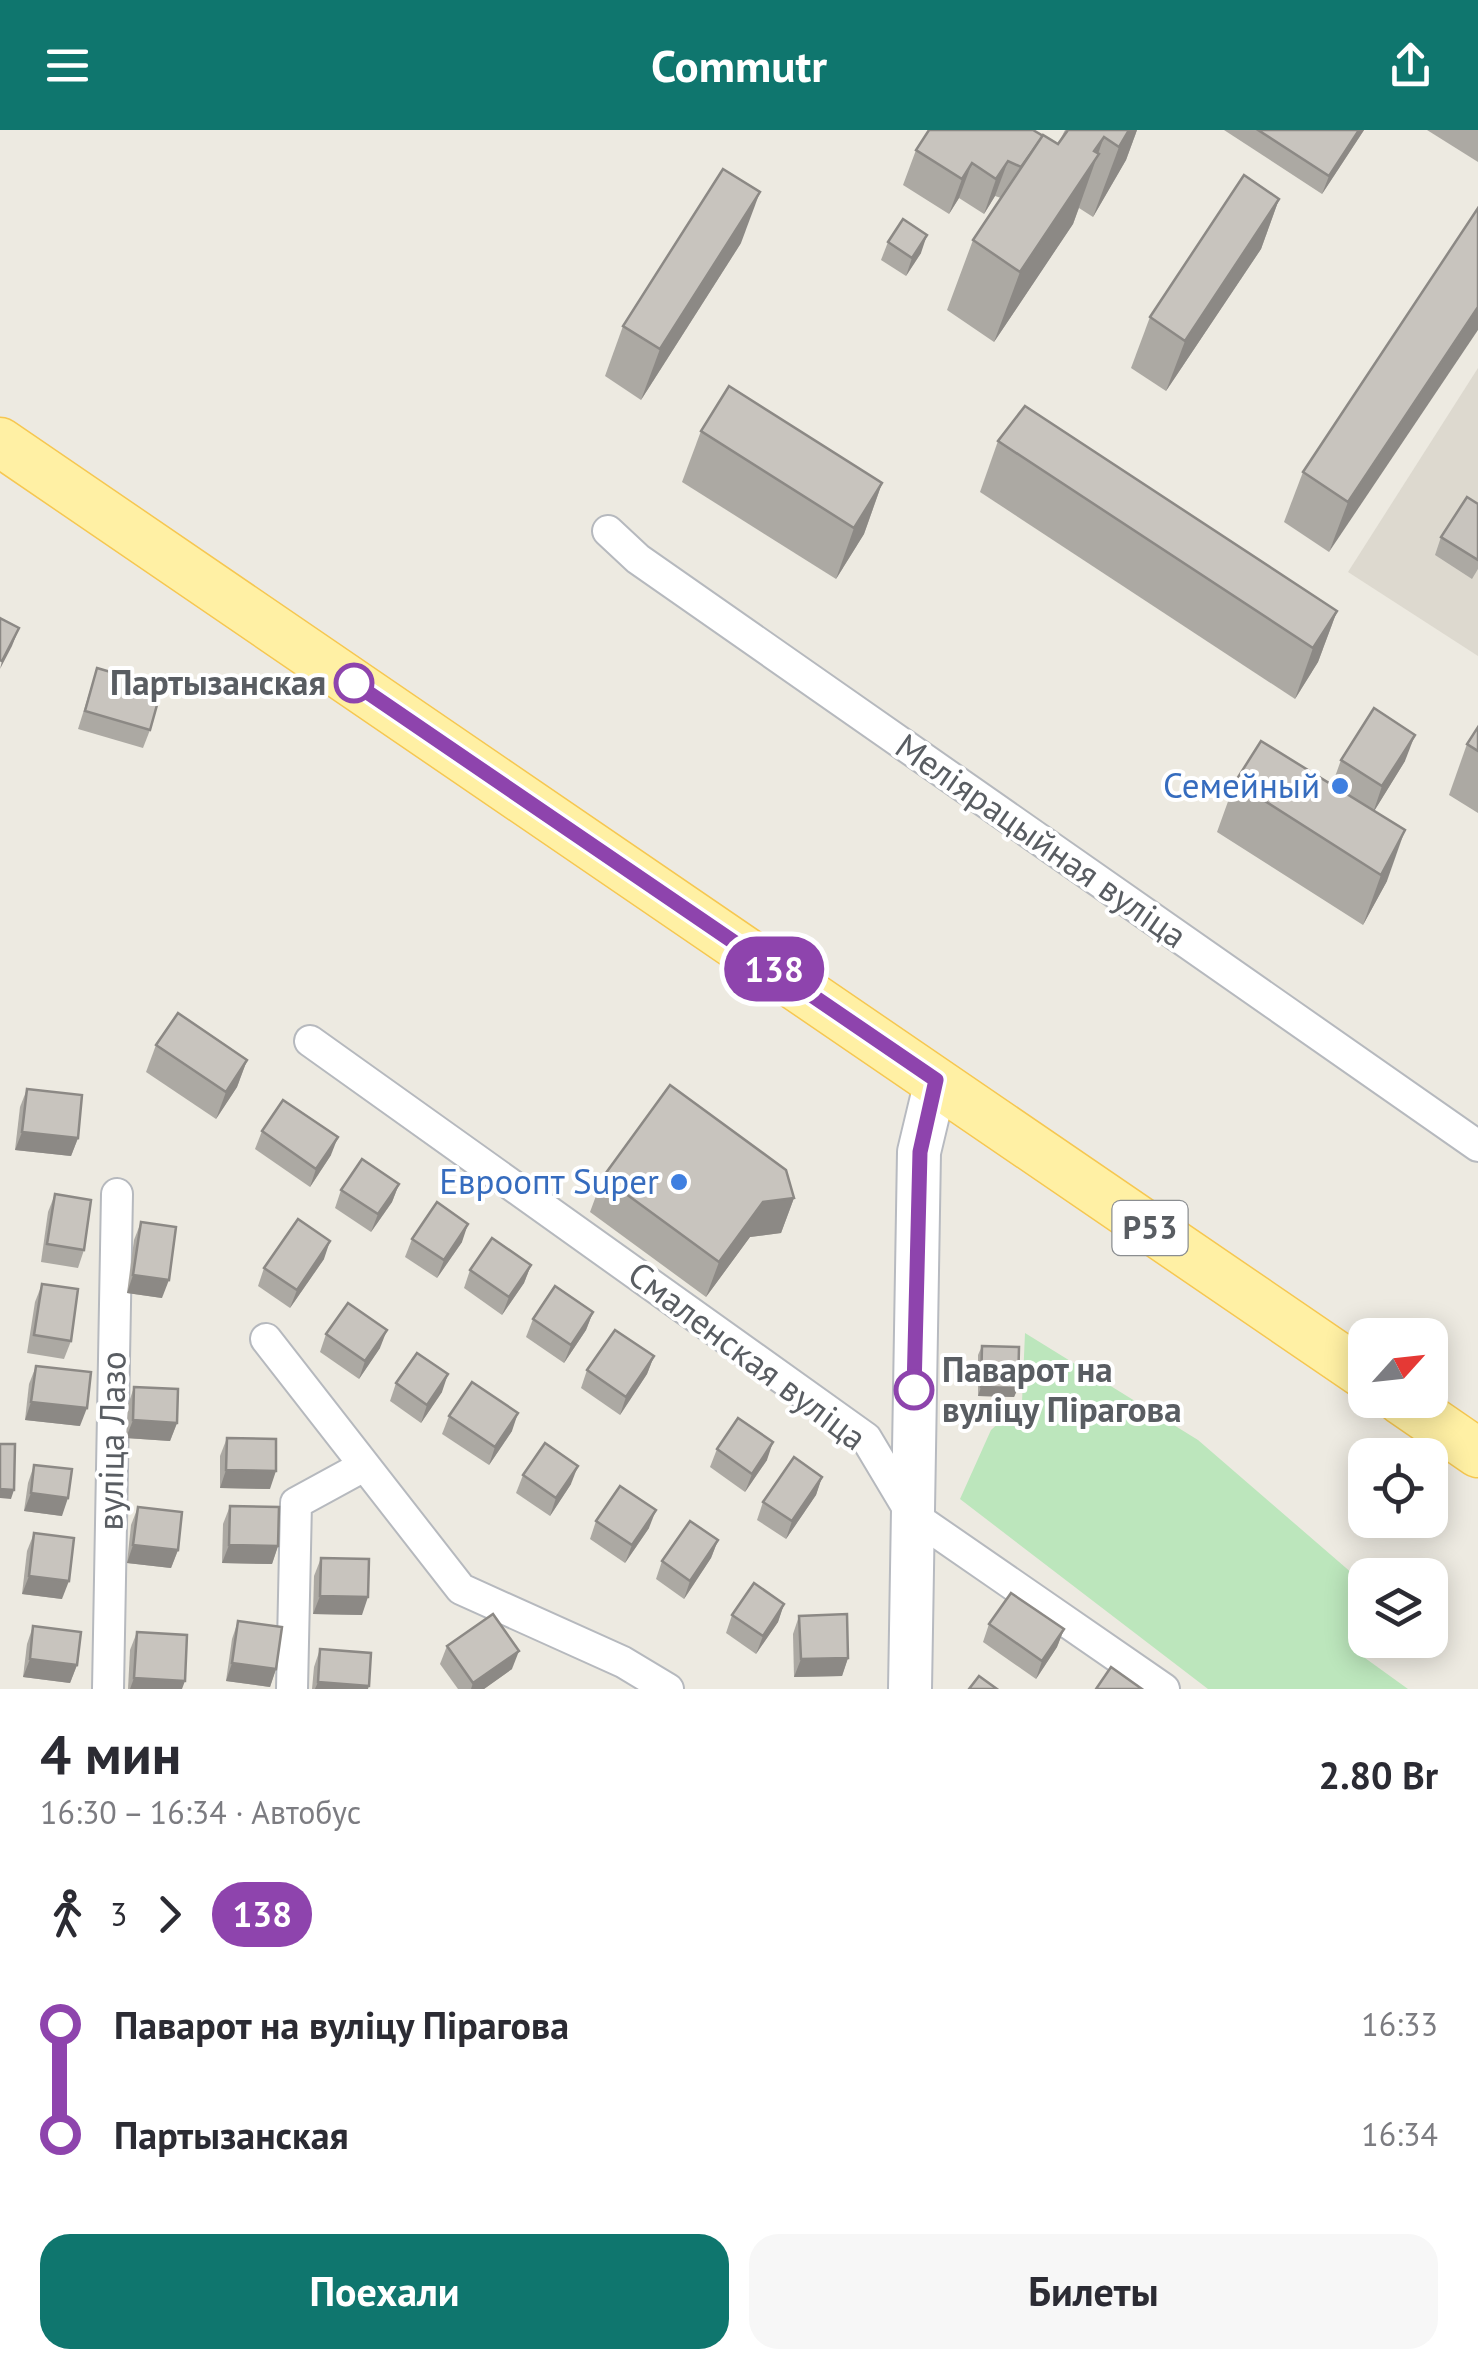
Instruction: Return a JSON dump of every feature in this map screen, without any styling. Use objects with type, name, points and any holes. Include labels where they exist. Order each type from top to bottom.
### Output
[{"type":"main road","name":"Р53","points":[[0,442],[1348,1363]]},
{"type":"main road","points":[[910,1689],[920,1152],[936,1080]]},
{"type":"main road","points":[[1427,1418],[1478,1453]]},
{"type":"street","name":"Меліярацыйная вуліца","points":[[608,531],[638,559],[1478,1146]]},
{"type":"street","name":"Смаленская вуліца","points":[[310,1041],[866,1438],[912,1515],[1164,1689]]},
{"type":"street","name":"вуліца Лазо","points":[[108,1689],[117,1194]]},
{"type":"street","points":[[266,1339],[461,1589],[623,1662],[668,1689]]},
{"type":"street","points":[[292,1689],[296,1503],[362,1466]]},
{"type":"shaded area","points":[[1478,368],[1478,656],[1348,572]]},
{"type":"green space","points":[[1025,1333],[1198,1440],[1348,1570],[1348,1658],[1365,1658],[1408,1689],[1208,1689],[960,1499],[991,1430],[1022,1402]]},
{"type":"building","points":[[929,130],[1033,130],[1043,136],[1021,167],[1008,161],[996,179],[972,163],[962,179],[916,150]]},
{"type":"building","points":[[1068,130],[1129,130],[1119,147],[1104,137],[1094,151],[1099,154],[1020,272],[973,240],[1043,135],[1058,144]]},
{"type":"building","points":[[1258,130],[1359,130],[1329,176]]},
{"type":"building","points":[[723,169],[760,192],[660,349],[623,326]]},
{"type":"building","points":[[1244,175],[1279,199],[1185,341],[1150,317]]},
{"type":"building","points":[[1478,208],[1478,307],[1348,502],[1303,472]]},
{"type":"building","points":[[903,219],[927,235],[912,258],[888,242]]},
{"type":"building","points":[[729,386],[882,483],[854,528],[701,431]]},
{"type":"building","points":[[1025,406],[1337,611],[1313,648],[998,441]]},
{"type":"building","points":[[1467,497],[1478,504],[1478,560],[1441,537]]},
{"type":"building","points":[[0,618],[19,628],[2,661],[0,660]]},
{"type":"building","points":[[97,668],[162,687],[150,730],[85,711]]},
{"type":"building","points":[[1374,708],[1415,735],[1382,786],[1341,760]]},
{"type":"building","points":[[1478,727],[1478,751],[1467,744]]},
{"type":"building","points":[[1261,741],[1405,830],[1381,875],[1235,782]]},
{"type":"building","points":[[178,1013],[247,1060],[226,1092],[156,1045]]},
{"type":"building","points":[[670,1085],[786,1170],[794,1198],[763,1202],[719,1262],[603,1177]]},
{"type":"building","points":[[27,1089],[82,1095],[78,1138],[22,1132]]},
{"type":"building","points":[[283,1100],[338,1137],[316,1169],[262,1131]]},
{"type":"building","points":[[362,1159],[399,1184],[378,1214],[341,1190]]},
{"type":"building","points":[[55,1194],[91,1200],[84,1250],[47,1244]]},
{"type":"building","points":[[437,1202],[468,1224],[444,1260],[412,1239]]},
{"type":"building","points":[[298,1219],[330,1241],[297,1290],[264,1268]]},
{"type":"building","points":[[141,1222],[176,1227],[169,1280],[133,1275]]},
{"type":"building","points":[[492,1238],[531,1265],[509,1297],[470,1270]]},
{"type":"building","points":[[42,1284],[78,1289],[71,1341],[34,1335]]},
{"type":"building","points":[[555,1286],[593,1312],[571,1345],[533,1319]]},
{"type":"building","points":[[348,1303],[387,1330],[365,1361],[326,1334]]},
{"type":"building","points":[[615,1330],[654,1356],[626,1397],[587,1370]]},
{"type":"building","points":[[982,1346],[1019,1347],[1018,1388],[981,1387]]},
{"type":"building","points":[[417,1353],[448,1374],[427,1405],[396,1383]]},
{"type":"building","points":[[36,1366],[91,1372],[87,1408],[31,1402]]},
{"type":"building","points":[[472,1382],[518,1413],[495,1447],[449,1416]]},
{"type":"building","points":[[134,1387],[178,1389],[177,1423],[133,1420]]},
{"type":"building","points":[[738,1418],[773,1442],[752,1474],[717,1449]]},
{"type":"building","points":[[227,1438],[276,1439],[276,1471],[226,1470]]},
{"type":"building","points":[[545,1443],[578,1466],[556,1498],[523,1475]]},
{"type":"building","points":[[0,1444],[15,1444],[14,1490],[0,1489]]},
{"type":"building","points":[[794,1457],[822,1477],[792,1521],[763,1502]]},
{"type":"building","points":[[34,1465],[72,1469],[68,1498],[31,1493]]},
{"type":"building","points":[[620,1486],[656,1510],[632,1545],[596,1521]]},
{"type":"building","points":[[230,1506],[279,1507],[278,1546],[229,1545]]},
{"type":"building","points":[[138,1507],[182,1512],[178,1550],[133,1545]]},
{"type":"building","points":[[690,1521],[718,1540],[690,1581],[662,1561]]},
{"type":"building","points":[[34,1533],[74,1538],[69,1581],[29,1576]]},
{"type":"building","points":[[321,1558],[369,1559],[368,1597],[320,1596]]},
{"type":"building","points":[[754,1583],[784,1604],[763,1636],[732,1615]]},
{"type":"building","points":[[1011,1593],[1064,1629],[1042,1661],[989,1624]]},
{"type":"building","points":[[493,1614],[519,1651],[473,1683],[447,1646]]},
{"type":"building","points":[[847,1614],[848,1658],[801,1659],[799,1616]]},
{"type":"building","points":[[238,1621],[282,1627],[276,1669],[232,1663]]},
{"type":"building","points":[[33,1626],[81,1632],[77,1665],[30,1659]]},
{"type":"building","points":[[137,1632],[187,1635],[185,1681],[134,1678]]},
{"type":"building","points":[[320,1649],[371,1653],[369,1686],[318,1682]]},
{"type":"building","points":[[1111,1667],[1142,1689],[1096,1689]]},
{"type":"building","points":[[979,1676],[997,1689],[969,1689]]},
{"type":"bus line","name":"138","points":[[354,683],[936,1080],[920,1152],[914,1390]]},
{"type":"place","name":"Партызанская","points":[[354,683]]},
{"type":"place","name":"Семейный","points":[[1340,786]]},
{"type":"place","name":"Евроопт Super","points":[[679,1182]]},
{"type":"place","name":"Паварот на вуліцу Пірагова","points":[[914,1390]]}]
